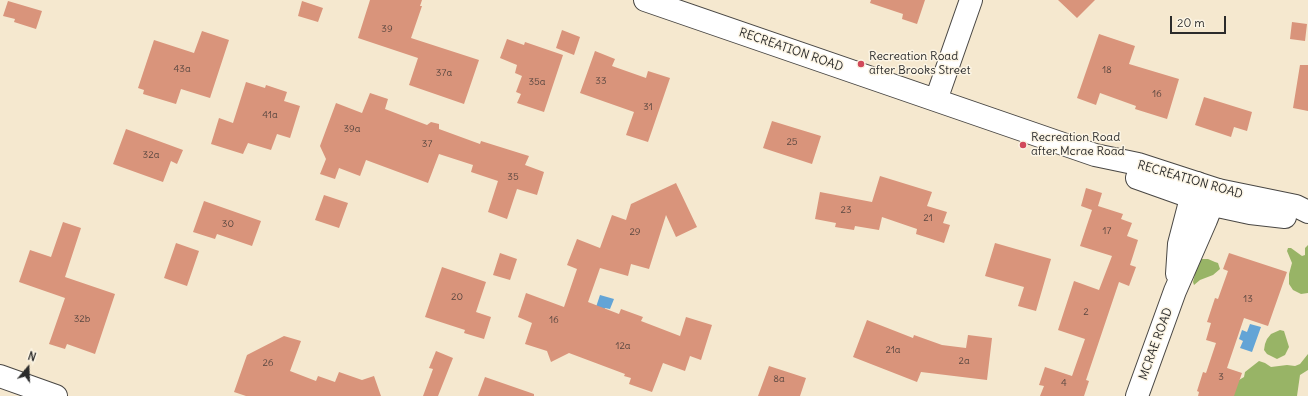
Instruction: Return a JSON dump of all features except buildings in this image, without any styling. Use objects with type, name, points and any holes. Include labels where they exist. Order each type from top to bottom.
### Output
[{"type":"street","name":"RECREATION ROAD","points":[[645,0],[1095,155],[1138,164],[1194,191],[1250,213],[1292,218],[1308,218]]},
{"type":"street","points":[[936,100],[971,0]]},
{"type":"street","name":"MCRAE ROAD","points":[[1175,291],[1179,244],[1194,191]]},
{"type":"street","name":"RECREATION ROAD","points":[[1215,198],[1296,206],[1308,212]]},
{"type":"street","name":"MCRAE ROAD","points":[[1137,396],[1175,291],[1215,198]]},
{"type":"street","points":[[0,376],[56,396]]},
{"type":"green space","points":[[1308,245],[1308,293],[1301,294],[1293,290],[1289,284],[1289,274],[1292,263],[1287,251],[1288,248],[1291,248],[1302,256],[1305,255],[1305,248]]},
{"type":"green space","points":[[1199,259],[1208,259],[1218,263],[1220,269],[1213,275],[1200,280],[1194,285],[1193,282],[1195,274],[1193,270]]},
{"type":"green space","points":[[1280,330],[1284,331],[1289,347],[1285,355],[1277,359],[1267,354],[1264,350],[1267,339],[1271,334]]},
{"type":"green space","points":[[1308,354],[1308,370],[1300,375],[1297,396],[1228,396],[1239,380],[1244,377],[1245,372],[1259,361],[1271,367],[1287,365],[1295,366],[1300,364]]},
{"type":"water","points":[[600,295],[614,299],[610,309],[605,308],[599,325],[591,322]]},
{"type":"water","points":[[1250,324],[1261,327],[1252,352],[1240,348],[1243,341],[1239,339],[1242,330],[1247,332]]},
{"type":"place","name":"Recreation Road after Brooks Street","points":[[861,64]]},
{"type":"place","name":"Recreation Road after Mcrae Road","points":[[1023,145]]}]
